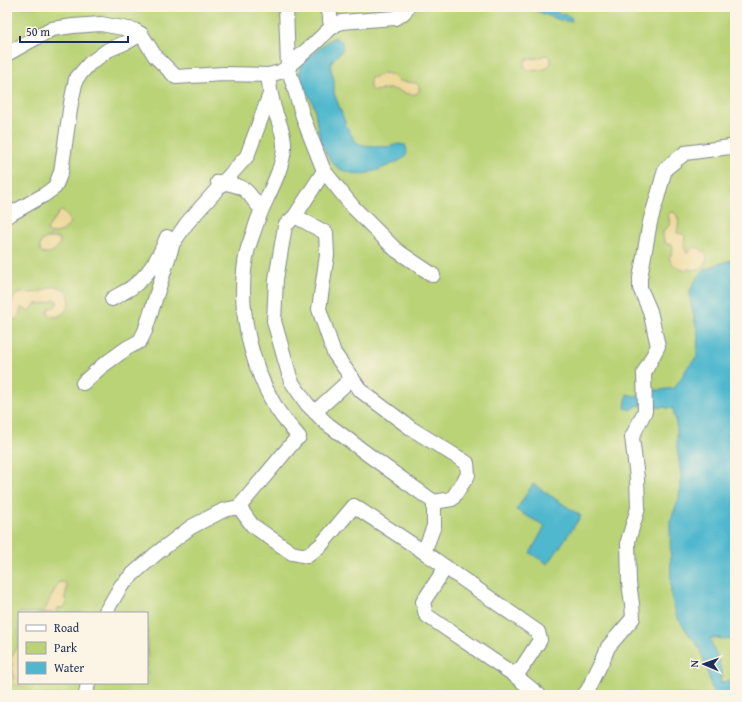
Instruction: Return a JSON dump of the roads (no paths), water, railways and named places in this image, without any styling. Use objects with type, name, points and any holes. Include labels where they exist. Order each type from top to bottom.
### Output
[{"type":"lane","points":[[286,7],[288,66],[304,120],[324,171],[353,207],[396,250],[433,275]]},
{"type":"lane","points":[[325,7],[330,14],[330,21],[334,25]]},
{"type":"lane","points":[[7,54],[52,29],[101,24],[134,30],[141,34],[155,56],[176,77],[223,74],[268,75],[280,72],[288,66],[310,48],[334,25],[341,22],[398,12],[401,15],[407,7]]},
{"type":"lane","points":[[7,216],[44,195],[55,186],[61,172],[76,79],[89,64],[108,50],[141,34]]},
{"type":"lane","points":[[106,612],[121,586],[157,553],[190,527],[224,510],[239,507],[299,437],[278,410],[268,393],[252,353],[246,323],[244,291],[248,248],[262,208],[276,177],[284,149],[284,138],[270,94],[268,75]]},
{"type":"lane","points":[[83,383],[102,366],[127,348],[140,341],[174,243],[187,223],[247,156],[270,94]]},
{"type":"lane","points":[[584,695],[588,690],[608,647],[633,618],[629,583],[628,541],[638,508],[637,478],[632,437],[645,411],[644,373],[658,346],[650,310],[640,288],[640,278],[650,222],[665,169],[685,153],[735,147]]},
{"type":"lane","points":[[295,216],[326,233],[327,254],[320,310],[334,353],[361,391],[406,424],[467,463],[468,475],[452,499],[434,502],[370,456],[315,412],[307,404],[292,380],[274,321],[276,279],[285,226],[295,216],[324,171]]},
{"type":"lane","points":[[112,299],[132,287],[154,264],[174,226],[211,186],[219,181],[239,186],[246,190],[262,208]]},
{"type":"lane","points":[[315,412],[352,378]]},
{"type":"lane","points":[[424,552],[434,526],[434,502]]},
{"type":"lane","points":[[239,507],[252,525],[292,553],[307,556],[321,545],[354,506],[446,567],[538,632],[540,640],[521,669],[513,674]]},
{"type":"lane","points":[[446,567],[423,602],[426,615],[513,674],[540,695]]},
{"type":"water","points":[[526,7],[537,7],[569,16],[571,17],[572,21],[556,19]]},
{"type":"water","points":[[335,37],[342,42],[343,48],[331,64],[334,80],[334,93],[347,127],[355,141],[362,145],[387,147],[399,144],[405,145],[407,150],[406,156],[397,162],[364,174],[347,172],[340,169],[331,161],[319,136],[314,106],[300,80],[300,70],[304,62],[310,55]]},
{"type":"water","points":[[735,259],[735,637],[728,639],[710,638],[720,666],[720,683],[730,680],[735,682],[735,695],[713,695],[706,666],[700,650],[677,617],[671,596],[670,522],[679,498],[681,477],[677,446],[677,429],[673,409],[663,407],[646,408],[639,405],[630,410],[625,408],[627,394],[635,396],[648,391],[674,388],[689,365],[697,357],[698,334],[691,305],[690,291],[695,281],[704,270]]},
{"type":"water","points":[[533,484],[581,516],[548,564],[530,553],[545,526],[516,510]]}]
